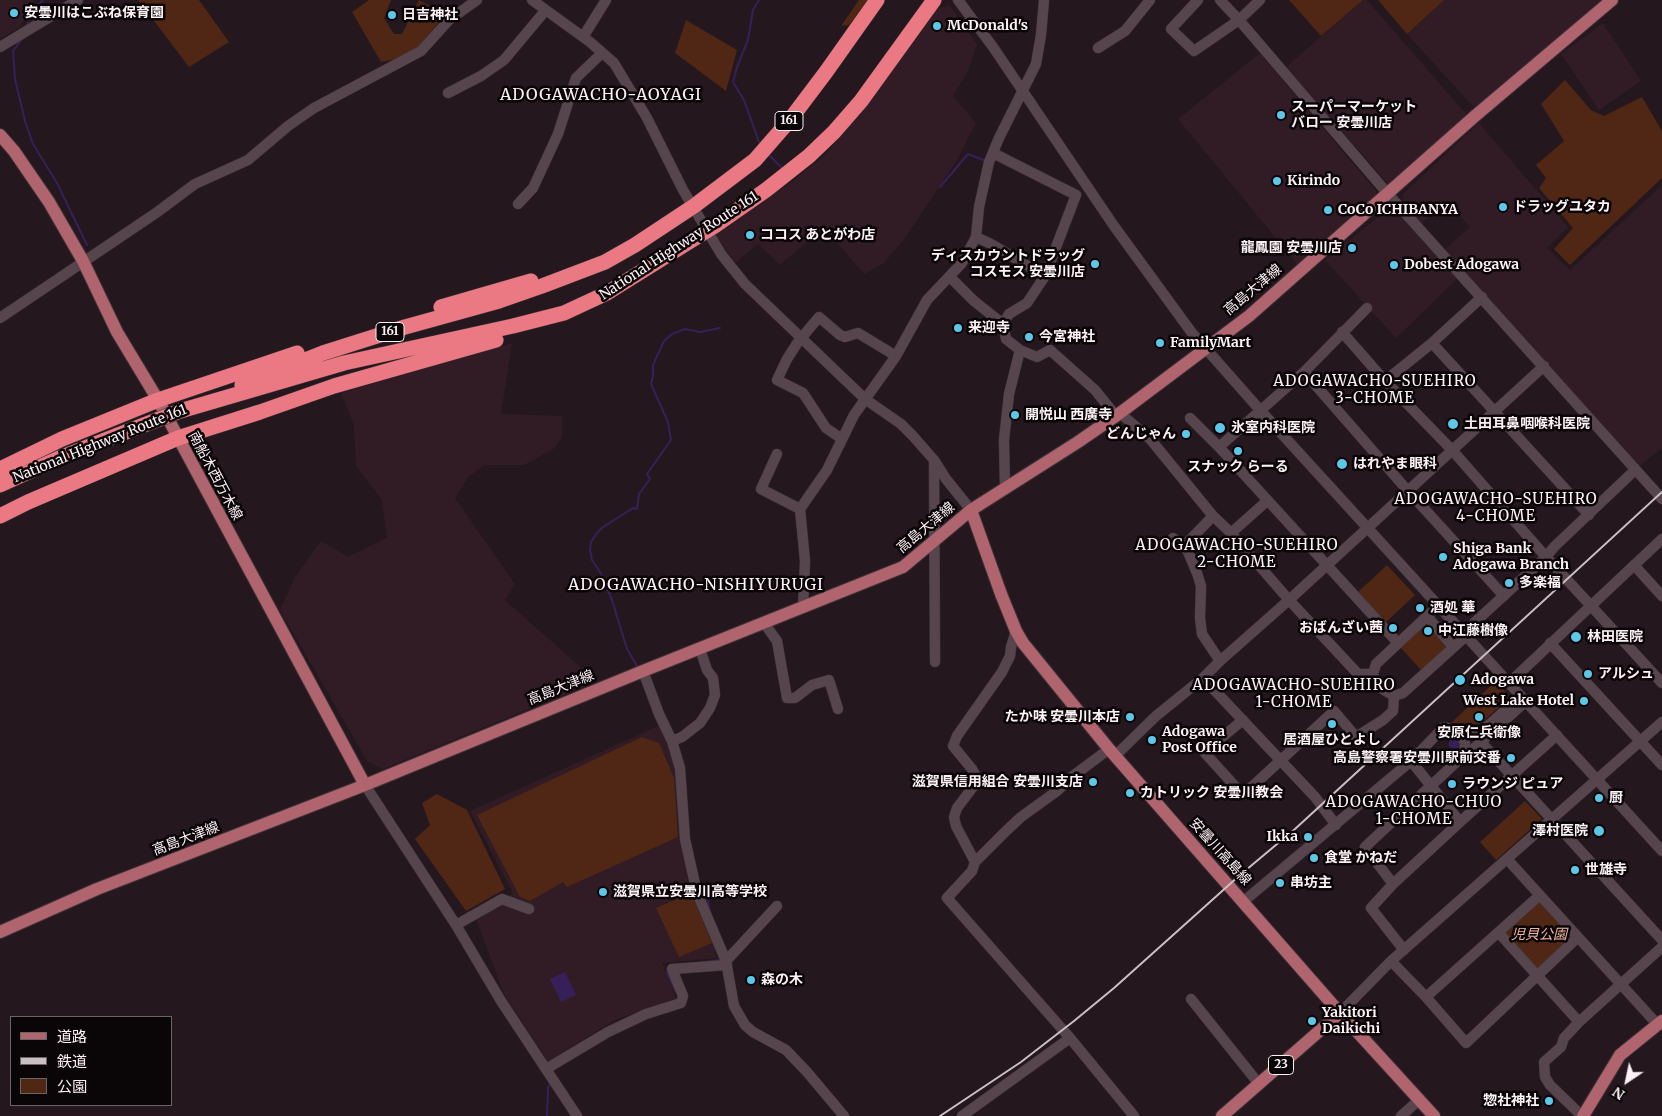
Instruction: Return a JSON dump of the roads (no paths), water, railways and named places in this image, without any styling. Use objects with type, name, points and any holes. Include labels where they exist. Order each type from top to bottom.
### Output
[{"type":"highway","name":"National Highway Route 161","points":[[200,405],[244,383],[323,353],[405,327],[499,301],[584,271],[605,262],[635,245],[694,206],[755,160],[789,121],[877,0]]},
{"type":"highway","name":"National Highway Route 161","points":[[0,485],[57,459],[180,411],[344,363],[564,313],[607,293],[707,231],[794,169],[834,132],[878,79],[934,0]]},
{"type":"highway","points":[[0,469],[62,439],[158,400],[353,334],[495,290],[575,270],[584,271]]},
{"type":"highway","points":[[0,516],[28,502],[178,438],[334,386],[514,335],[564,313]]},
{"type":"main road","name":"高島大津線","points":[[0,932],[96,889],[365,785],[903,567],[971,510],[1078,442],[1249,316],[1612,0]]},
{"type":"main road","name":"南船木西万木線","points":[[0,135],[49,202],[83,261],[117,332],[158,400],[365,785]]},
{"type":"main road","name":"安曇川高島線","points":[[971,510],[1016,631],[1037,661],[1112,752],[1340,1013],[1434,1116]]},
{"type":"main road","name":"23","points":[[1222,1116],[1340,1013]]},
{"type":"main road","points":[[1582,1116],[1620,1055],[1660,1022]]},
{"type":"street","points":[[0,47],[78,0]]},
{"type":"street","points":[[0,318],[196,184],[248,160],[288,126],[314,108],[421,51],[449,20],[477,0]]},
{"type":"street","points":[[532,0],[583,37],[614,63],[707,231],[721,254],[745,284],[865,399],[901,424],[934,460],[946,479],[971,510]]},
{"type":"street","points":[[583,37],[606,0]]},
{"type":"street","points":[[958,0],[1023,90],[1156,286],[1204,348],[1662,851]]},
{"type":"street","points":[[803,608],[805,560],[800,509],[827,470],[854,415],[896,356],[927,300],[962,263],[976,237],[979,207],[989,162],[1036,64],[1044,0]]},
{"type":"street","points":[[1098,48],[1125,31],[1150,0]]},
{"type":"street","points":[[1198,0],[1171,29],[1194,51],[1238,20],[1260,0]]},
{"type":"street","points":[[1220,0],[1388,194],[1662,499]]},
{"type":"street","points":[[448,93],[481,76],[504,60],[546,11]]},
{"type":"street","points":[[518,204],[533,188],[558,134],[576,78],[602,53]]},
{"type":"street","points":[[993,154],[1076,195],[1044,276],[1027,303],[1009,314],[1003,324]]},
{"type":"street","points":[[976,237],[1044,276]]},
{"type":"street","points":[[950,277],[974,301],[1003,324],[1006,339],[1020,350],[1037,356],[1050,350],[1095,390],[1118,414],[1151,440],[1213,516],[1358,674],[1373,674]]},
{"type":"street","points":[[1385,381],[1432,343],[1482,297]]},
{"type":"street","points":[[1219,447],[1304,372],[1367,308]]},
{"type":"street","points":[[842,439],[826,428],[803,393],[777,380],[787,359],[819,316],[840,335],[845,337],[858,333],[896,356]]},
{"type":"street","points":[[1342,332],[1385,381],[1452,450],[1546,557],[1662,683]]},
{"type":"street","points":[[1432,343],[1589,515]]},
{"type":"street","points":[[1005,487],[1004,440],[1009,394],[1020,350]]},
{"type":"street","points":[[1134,1116],[1070,1038],[947,898],[972,872],[975,862],[1021,817],[1057,791],[1073,776],[1112,752],[1203,678],[1544,366]]},
{"type":"street","points":[[1304,372],[1408,491],[1504,596]]},
{"type":"street","points":[[1190,418],[1219,447],[1398,643]]},
{"type":"street","points":[[777,454],[761,488],[800,509]]},
{"type":"street","points":[[934,460],[935,662]]},
{"type":"street","points":[[1438,606],[1376,664],[1373,674],[1375,680],[1384,690],[1394,696],[1403,693],[1453,647],[1635,470]]},
{"type":"street","points":[[1231,534],[1267,501]]},
{"type":"street","points":[[1185,544],[1213,516]]},
{"type":"street","points":[[1174,538],[1185,544],[1197,573],[1201,586],[1200,618],[1202,634],[1220,661]]},
{"type":"street","points":[[1509,683],[1662,539]]},
{"type":"street","points":[[1634,565],[1662,596]]},
{"type":"street","points":[[1427,616],[1453,647]]},
{"type":"street","points":[[764,623],[777,641],[787,698],[795,698],[812,685],[829,680],[838,709]]},
{"type":"street","points":[[975,862],[956,826],[954,817],[957,808],[976,783],[977,778],[972,768],[952,746],[1002,672],[1010,656],[1016,631]]},
{"type":"street","points":[[1550,643],[1662,765]]},
{"type":"street","points":[[672,741],[682,737],[700,723],[710,708],[715,695],[712,678],[707,670],[700,649]]},
{"type":"street","points":[[643,671],[659,714],[672,741],[680,768],[686,839],[697,893],[726,963],[734,1006],[745,1025],[753,1032],[786,1050],[844,1116]]},
{"type":"street","points":[[1203,678],[1315,797],[1336,825]]},
{"type":"street","points":[[1243,720],[1204,752],[1243,794],[1334,711],[1356,737],[1383,720],[1393,711],[1394,696]]},
{"type":"street","points":[[1244,901],[1411,761],[1444,727],[1458,731],[1482,731],[1524,699]]},
{"type":"street","points":[[1393,884],[1365,847],[1464,755],[1481,742],[1524,699]]},
{"type":"street","points":[[1340,1013],[1391,961],[1662,722]]},
{"type":"street","points":[[1458,731],[1466,743],[1464,755]]},
{"type":"street","points":[[1404,950],[1371,908],[1393,884],[1557,735]]},
{"type":"street","points":[[1481,742],[1662,940]]},
{"type":"street","points":[[1411,761],[1460,822]]},
{"type":"street","points":[[365,785],[456,925],[501,1002],[576,1116]]},
{"type":"street","points":[[1507,859],[1621,984],[1660,1022]]},
{"type":"street","points":[[1426,997],[1540,894]]},
{"type":"street","points":[[456,925],[502,899],[530,909]]},
{"type":"street","points":[[546,1068],[608,1032],[646,1014],[681,1003],[683,996],[672,969],[726,963],[777,906]]},
{"type":"street","points":[[1499,933],[1579,1022]]},
{"type":"street","points":[[1391,961],[1426,997],[1466,1043],[1578,937]]},
{"type":"street","points":[[1582,1116],[1550,1085],[1545,1077],[1544,1062],[1561,1048],[1564,1038],[1579,1022],[1662,947]]},
{"type":"street","points":[[1191,1000],[1259,1084]]},
{"type":"street","points":[[962,1116],[1070,1038]]},
{"type":"street","points":[[1401,1116],[1420,1099]]},
{"type":"waterway","points":[[27,25],[33,11],[43,0]]},
{"type":"waterway","points":[[759,0],[753,10],[748,40],[733,82],[744,100],[759,142]]},
{"type":"waterway","points":[[22,39],[13,51],[15,79],[25,121],[33,144],[57,183],[87,245]]},
{"type":"waterway","points":[[768,154],[781,167]]},
{"type":"waterway","points":[[940,187],[968,154],[986,161]]},
{"type":"waterway","points":[[637,666],[627,649],[612,600],[600,572],[592,560],[591,542],[603,527],[633,508],[637,509],[639,494],[650,479],[647,474],[671,440],[668,422],[651,384],[653,365],[664,341],[672,334],[685,329],[700,332],[720,328]]},
{"type":"waterway","points":[[701,891],[708,901],[710,912]]},
{"type":"waterway","points":[[706,962],[719,960]]},
{"type":"waterway","points":[[667,973],[675,990]]},
{"type":"waterway","points":[[547,1116],[548,1088],[550,1084]]},
{"type":"railway","points":[[940,1116],[1021,1062],[1114,988],[1240,875],[1295,829],[1662,492]]},
{"type":"place","name":"安曇川はこぶね保育園","points":[[14,13]]},
{"type":"place","name":"日吉神社","points":[[392,15]]},
{"type":"place","name":"McDonald's","points":[[937,26]]},
{"type":"place","name":"スーパーマーケット バロー 安曇川店","points":[[1281,115]]},
{"type":"place","name":"Kirindo","points":[[1277,181]]},
{"type":"place","name":"ドラッグユタカ","points":[[1503,207]]},
{"type":"place","name":"CoCo ICHIBANYA","points":[[1328,210]]},
{"type":"place","name":"ココス あとがわ店","points":[[750,235]]},
{"type":"place","name":"龍鳳園 安曇川店","points":[[1352,248]]},
{"type":"place","name":"ディスカウントドラッグ コスモス 安曇川店","points":[[1095,264]]},
{"type":"place","name":"Dobest Adogawa","points":[[1394,265]]},
{"type":"place","name":"来迎寺","points":[[958,328]]},
{"type":"place","name":"今宮神社","points":[[1029,337]]},
{"type":"place","name":"FamilyMart","points":[[1160,343]]},
{"type":"place","name":"開悦山 西廣寺","points":[[1015,415]]},
{"type":"place","name":"土田耳鼻咽喉科医院","points":[[1453,424]]},
{"type":"place","name":"氷室内科医院","points":[[1220,428]]},
{"type":"place","name":"どんじゃん","points":[[1186,434]]},
{"type":"place","name":"スナック らーる","points":[[1238,451]]},
{"type":"place","name":"はれやま眼科","points":[[1342,464]]},
{"type":"place","name":"Shiga Bank Adogawa Branch","points":[[1443,557]]},
{"type":"place","name":"多楽福","points":[[1509,583]]},
{"type":"place","name":"酒処 華","points":[[1420,608]]},
{"type":"place","name":"おばんざい茜","points":[[1393,628]]},
{"type":"place","name":"中江藤樹像","points":[[1428,631]]},
{"type":"place","name":"林田医院","points":[[1576,637]]},
{"type":"place","name":"アルシュ","points":[[1588,674]]},
{"type":"place","name":"Adogawa","points":[[1460,680]]},
{"type":"place","name":"West Lake Hotel","points":[[1584,701]]},
{"type":"place","name":"たか味 安曇川本店","points":[[1130,717]]},
{"type":"place","name":"安原仁兵衛像","points":[[1479,717]]},
{"type":"place","name":"居酒屋ひとよし","points":[[1332,724]]},
{"type":"place","name":"Adogawa Post Office","points":[[1152,740]]},
{"type":"place","name":"高島警察署安曇川駅前交番","points":[[1511,758]]},
{"type":"place","name":"滋賀県信用組合 安曇川支店","points":[[1093,782]]},
{"type":"place","name":"ラウンジ ピュア","points":[[1452,784]]},
{"type":"place","name":"カトリック 安曇川教会","points":[[1130,793]]},
{"type":"place","name":"厨","points":[[1599,798]]},
{"type":"place","name":"澤村医院","points":[[1599,831]]},
{"type":"place","name":"Ikka","points":[[1308,837]]},
{"type":"place","name":"食堂 かねだ","points":[[1314,858]]},
{"type":"place","name":"世雄寺","points":[[1575,870]]},
{"type":"place","name":"串坊主","points":[[1280,883]]},
{"type":"place","name":"滋賀県立安曇川高等学校","points":[[603,892]]},
{"type":"place","name":"森の木","points":[[751,980]]},
{"type":"place","name":"Yakitori Daikichi","points":[[1312,1021]]},
{"type":"place","name":"惣社神社","points":[[1549,1101]]},
{"type":"district","name":"ADOGAWACHO-AOYAGI","points":[[601,95]]},
{"type":"district","name":"ADOGAWACHO-SUEHIRO 3-CHOME","points":[[1375,390]]},
{"type":"district","name":"ADOGAWACHO-SUEHIRO 4-CHOME","points":[[1496,508]]},
{"type":"district","name":"ADOGAWACHO-SUEHIRO 2-CHOME","points":[[1237,554]]},
{"type":"district","name":"ADOGAWACHO-NISHIYURUGI","points":[[696,585]]},
{"type":"district","name":"ADOGAWACHO-SUEHIRO 1-CHOME","points":[[1294,694]]},
{"type":"district","name":"ADOGAWACHO-CHUO 1-CHOME","points":[[1414,812]]},
{"type":"park label","name":"児貝公園","points":[[1539,935]]}]
